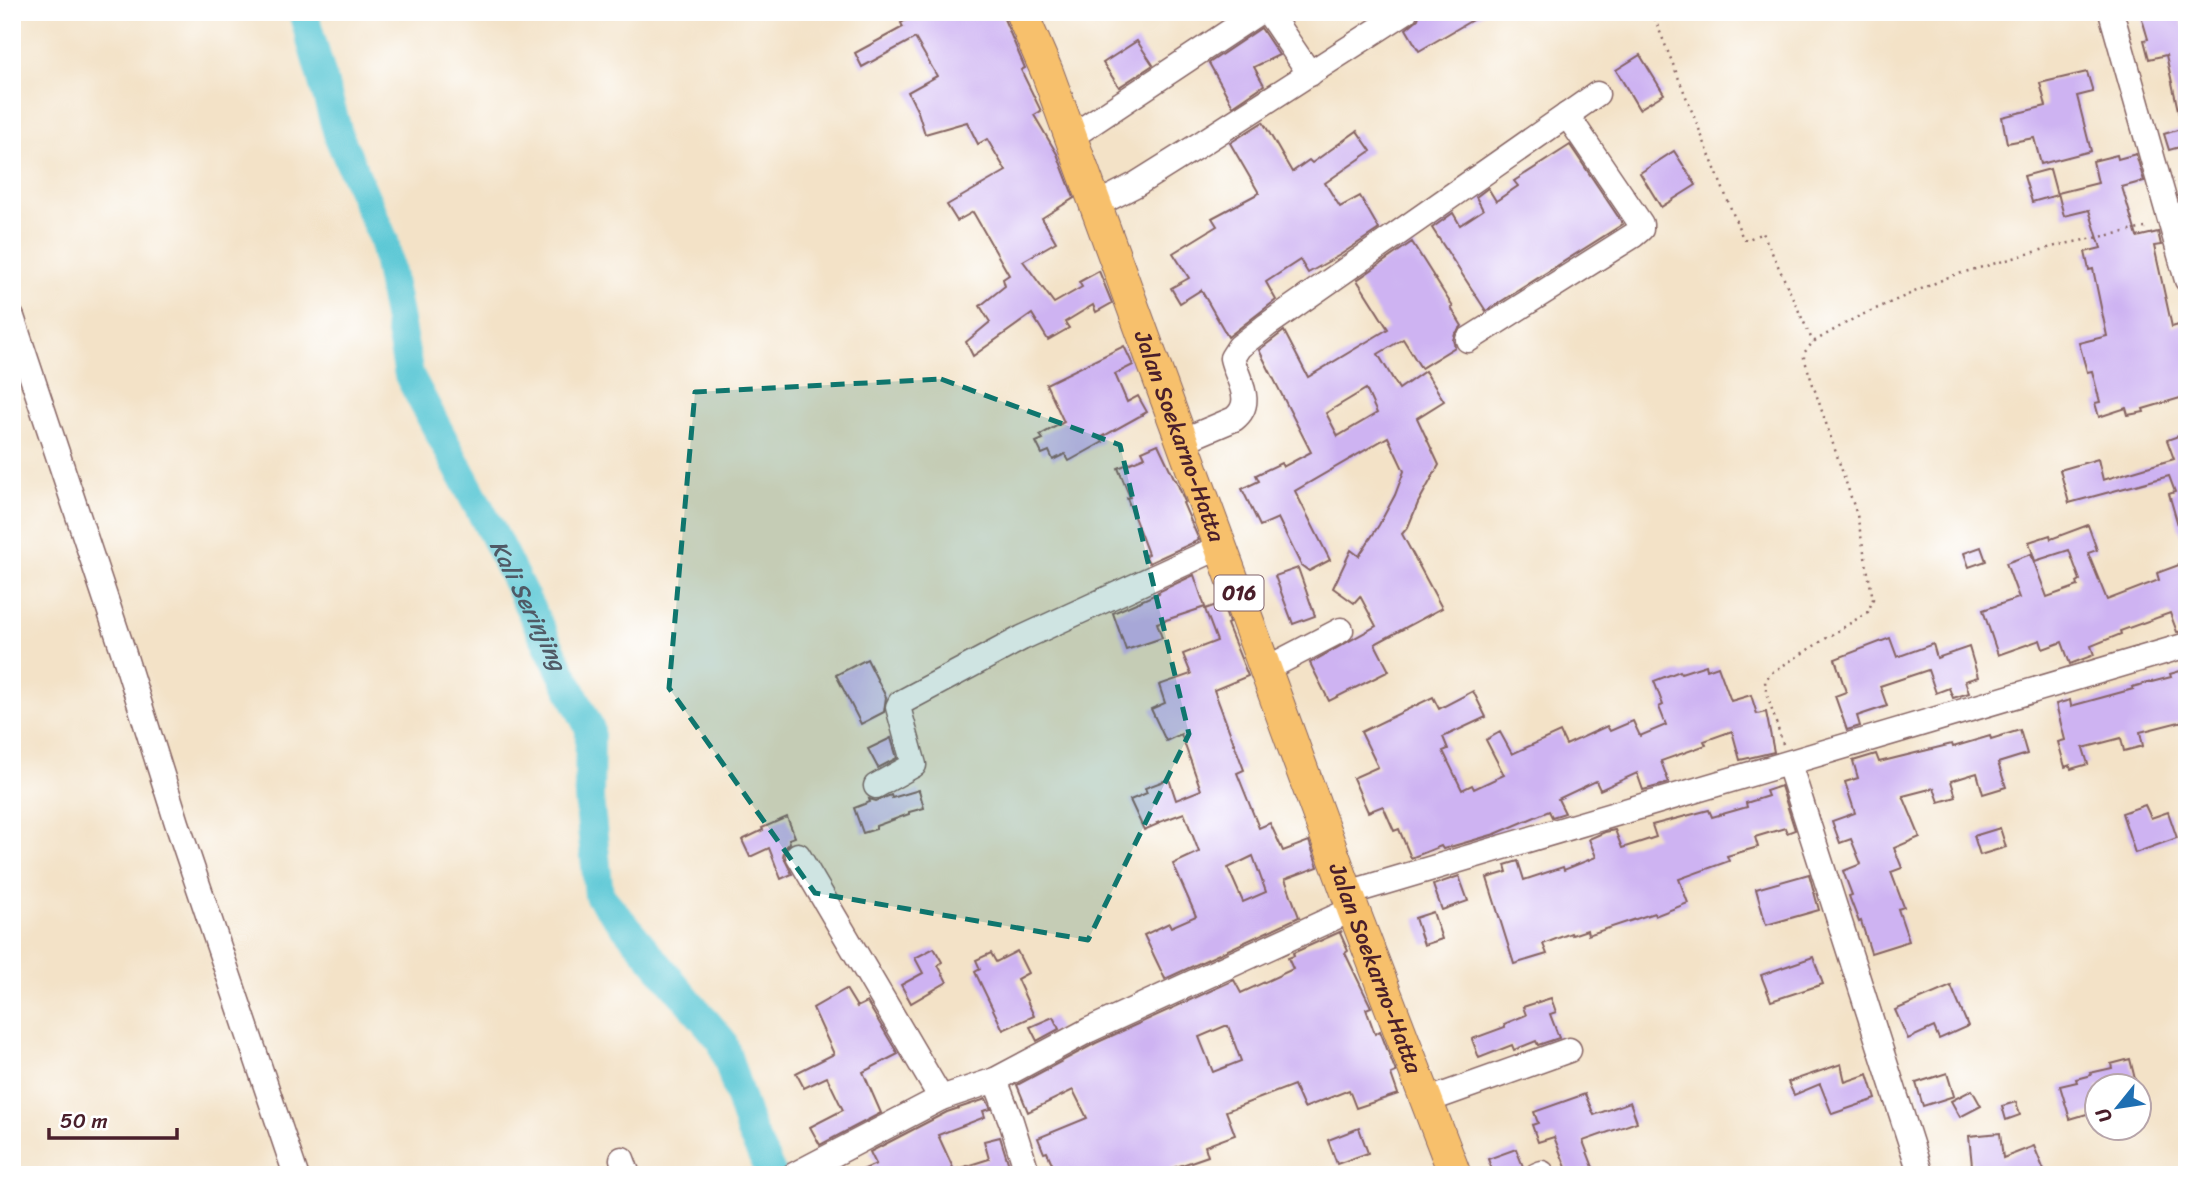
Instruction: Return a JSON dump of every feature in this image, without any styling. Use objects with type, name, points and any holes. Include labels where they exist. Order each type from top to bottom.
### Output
[{"type":"main road","name":"Jalan Soekarno-Hatta","points":[[1021,12],[1070,137],[1114,196],[1182,441],[1455,1175]]},
{"type":"street","points":[[1070,137],[1259,12]]},
{"type":"street","points":[[1268,12],[1310,74]]},
{"type":"street","points":[[1114,196],[1405,12]]},
{"type":"street","points":[[2111,12],[2187,280]]},
{"type":"street","points":[[1182,441],[1234,419],[1241,413],[1245,404],[1243,387],[1232,358],[1239,347],[1597,94]]},
{"type":"street","points":[[1468,340],[1641,229],[1636,216],[1567,115]]},
{"type":"street","points":[[12,317],[177,823],[296,1175]]},
{"type":"street","points":[[876,786],[914,765],[898,707],[900,703],[1022,638],[1222,546]]},
{"type":"street","points":[[1266,669],[1341,630]]},
{"type":"street","points":[[794,1175],[941,1098],[995,1080],[1089,1030],[1351,901],[1789,764],[2187,645]]},
{"type":"street","points":[[1789,764],[1921,1175]]},
{"type":"street","points":[[798,855],[941,1098]]},
{"type":"street","points":[[1426,1101],[1569,1050]]},
{"type":"street","points":[[995,1080],[1028,1175]]},
{"type":"path","points":[[1652,12],[1742,236],[1746,240],[1763,233],[1813,342]]},
{"type":"path","points":[[1789,764],[1765,681],[1771,673],[1868,612],[1873,598],[1857,515],[1804,353],[1813,342],[1855,318],[1951,276],[2059,244],[2171,223]]},
{"type":"highlighted area","points":[[941,379],[1120,445],[1189,734],[1088,940],[815,893],[669,688],[695,392]]},
{"type":"building","points":[[904,12],[1003,12],[1025,68],[1021,70],[1041,111],[1034,115],[1057,154],[1074,198],[1042,218],[1056,242],[1023,261],[1054,303],[1082,287],[1079,282],[1099,271],[1112,303],[1096,312],[1093,305],[1065,322],[1069,328],[1048,340],[1032,314],[973,356],[966,342],[990,322],[980,306],[1005,286],[1003,279],[1009,275],[973,212],[957,221],[947,205],[1006,171],[987,139],[978,144],[967,122],[925,134],[908,92],[937,76],[915,38],[862,67],[855,53],[903,27],[901,23],[908,19]]},
{"type":"building","points":[[1420,12],[1486,12],[1419,51],[1406,29],[1418,19]]},
{"type":"building","points":[[2140,12],[2178,12],[2183,26],[2187,25],[2187,124],[2181,124],[2166,55],[2149,59],[2144,40],[2148,39]]},
{"type":"building","points":[[1261,28],[1279,55],[1254,67],[1264,85],[1233,106],[1209,63]]},
{"type":"building","points":[[1137,41],[1153,65],[1119,87],[1103,63]]},
{"type":"building","points":[[1640,55],[1664,94],[1639,109],[1616,70]]},
{"type":"building","points":[[2087,72],[2093,92],[2077,96],[2091,151],[2041,164],[2034,138],[2007,143],[2002,117],[2046,106],[2040,83]]},
{"type":"building","points":[[1263,122],[1292,172],[1309,160],[1312,163],[1357,131],[1371,151],[1325,183],[1340,207],[1360,196],[1379,229],[1308,273],[1300,260],[1266,282],[1276,300],[1228,337],[1201,290],[1180,303],[1171,288],[1189,278],[1173,253],[1217,226],[1212,218],[1259,193],[1230,143]]},
{"type":"building","points":[[2187,127],[2187,145],[2169,150],[2164,134]]},
{"type":"building","points":[[1570,145],[1623,224],[1486,311],[1432,228],[1453,213],[1460,225],[1483,210],[1476,197],[1488,188],[1496,201],[1518,186],[1514,181]]},
{"type":"building","points":[[1674,151],[1696,185],[1661,207],[1640,173]]},
{"type":"building","points":[[2136,154],[2144,181],[2122,187],[2137,237],[2158,232],[2161,245],[2154,246],[2172,327],[2185,323],[2187,330],[2187,396],[2143,409],[2144,412],[2128,415],[2126,408],[2099,417],[2095,403],[2100,402],[2092,371],[2087,372],[2079,343],[2107,336],[2093,269],[2089,270],[2085,252],[2101,248],[2089,210],[2064,216],[2058,193],[2098,183],[2093,161]]},
{"type":"building","points":[[2050,169],[2057,195],[2032,202],[2024,176]]},
{"type":"building","points":[[1412,242],[1462,326],[1453,340],[1455,347],[1421,368],[1403,339],[1378,354],[1399,389],[1425,371],[1444,401],[1417,418],[1439,465],[1402,534],[1442,608],[1375,644],[1389,671],[1329,701],[1310,663],[1376,626],[1360,596],[1354,603],[1333,588],[1351,550],[1359,556],[1379,525],[1404,471],[1388,437],[1295,491],[1330,560],[1309,571],[1301,565],[1278,518],[1260,526],[1242,489],[1259,481],[1256,475],[1281,463],[1283,467],[1311,452],[1259,350],[1284,331],[1308,377],[1388,329],[1357,280]],"holes":[[[1366,389],[1377,413],[1338,436],[1326,413]]]},
{"type":"building","points":[[1124,346],[1133,365],[1115,374],[1127,402],[1138,396],[1147,412],[1100,438],[1103,442],[1069,461],[1065,454],[1053,460],[1049,451],[1042,454],[1036,442],[1043,439],[1040,435],[1064,422],[1046,384]]},
{"type":"building","points":[[2187,433],[2187,541],[2183,542],[2169,494],[2175,492],[2169,476],[2069,503],[2060,470],[2098,459],[2103,480],[2174,459],[2167,440]]},
{"type":"building","points":[[1158,444],[1176,480],[1199,540],[1149,563],[1127,498],[1130,497],[1118,468],[1145,457],[1142,451]]},
{"type":"building","points":[[2088,525],[2097,550],[2088,553],[2107,600],[2159,580],[2157,573],[2187,562],[2187,631],[2177,632],[2170,613],[2120,631],[2121,634],[2091,646],[2094,655],[2070,664],[2062,642],[2043,649],[2040,640],[1998,655],[1983,610],[2019,598],[2006,563],[2031,554],[2047,597],[2078,586],[2077,582],[2080,580],[2069,550],[2035,561],[2029,542],[2050,535],[2051,539]]},
{"type":"building","points":[[1981,547],[1986,561],[1969,567],[1964,553]]},
{"type":"building","points":[[1298,568],[1315,616],[1293,624],[1275,576]]},
{"type":"building","points":[[1194,575],[1205,607],[1157,623],[1162,638],[1126,650],[1113,613]]},
{"type":"building","points":[[1222,603],[1229,623],[1227,624],[1248,676],[1214,690],[1244,770],[1237,773],[1259,828],[1270,823],[1283,851],[1309,841],[1318,867],[1285,879],[1299,917],[1165,979],[1144,935],[1169,923],[1171,927],[1196,916],[1173,864],[1199,852],[1184,813],[1144,830],[1130,800],[1147,793],[1145,788],[1169,779],[1176,800],[1201,790],[1181,734],[1166,741],[1151,709],[1165,703],[1159,685],[1191,674],[1183,654],[1217,641],[1205,609]],"holes":[[[1253,856],[1266,892],[1243,902],[1228,868]]]},
{"type":"building","points":[[1890,638],[1897,657],[1933,644],[1937,658],[1969,647],[1978,677],[1965,681],[1969,693],[1953,698],[1949,688],[1936,693],[1928,670],[1880,686],[1887,706],[1857,716],[1860,726],[1847,730],[1835,696],[1846,692],[1835,659]]},
{"type":"building","points":[[867,659],[886,697],[884,712],[861,724],[836,675]]},
{"type":"building","points":[[1706,665],[1707,670],[1718,666],[1731,701],[1751,695],[1757,714],[1766,712],[1774,752],[1740,760],[1732,731],[1704,741],[1706,745],[1661,761],[1669,783],[1643,790],[1637,773],[1600,790],[1596,781],[1558,799],[1565,813],[1552,817],[1549,811],[1495,834],[1443,849],[1441,846],[1411,858],[1399,829],[1394,831],[1383,806],[1368,812],[1353,778],[1378,767],[1361,732],[1433,697],[1439,709],[1473,691],[1486,717],[1443,737],[1448,749],[1443,751],[1462,790],[1472,785],[1474,789],[1504,775],[1486,740],[1500,732],[1512,754],[1560,732],[1566,745],[1607,726],[1610,731],[1633,721],[1640,736],[1666,725],[1659,707],[1663,705],[1654,681]]},
{"type":"building","points":[[2187,669],[2187,720],[2140,732],[2143,746],[2124,751],[2121,738],[2083,748],[2088,764],[2071,769],[2070,765],[2065,767],[2058,742],[2065,740],[2056,704],[2070,700],[2071,706],[2171,677],[2170,674]]},
{"type":"building","points":[[2020,730],[2027,754],[1998,763],[2006,787],[1983,794],[1977,773],[1951,781],[1956,797],[1939,802],[1934,788],[1903,796],[1920,837],[1894,848],[1902,868],[1891,872],[1904,907],[1898,909],[1909,941],[1871,953],[1861,921],[1859,922],[1849,896],[1852,895],[1843,871],[1861,864],[1851,839],[1840,843],[1832,821],[1855,813],[1845,782],[1858,778],[1853,761],[1876,754],[1879,762],[1952,744],[1953,747],[1990,736],[1991,739]]},
{"type":"building","points":[[891,738],[897,758],[878,768],[868,749]]},
{"type":"building","points":[[1781,786],[1795,830],[1787,833],[1785,828],[1755,837],[1758,847],[1727,856],[1729,861],[1679,879],[1688,903],[1655,916],[1654,913],[1588,935],[1587,930],[1572,935],[1571,933],[1543,944],[1547,954],[1514,964],[1487,878],[1507,872],[1505,865],[1518,861],[1524,880],[1563,867],[1564,870],[1596,857],[1589,839],[1605,832],[1615,830],[1622,848],[1656,837],[1652,825],[1709,810],[1712,817],[1747,807],[1746,803],[1768,796],[1766,791]]},
{"type":"building","points":[[919,790],[924,808],[863,833],[854,808],[870,802],[869,799],[876,801]]},
{"type":"building","points":[[2145,805],[2151,818],[2168,812],[2177,838],[2135,853],[2122,813]]},
{"type":"building","points":[[787,817],[795,837],[789,839],[790,843],[783,856],[792,874],[781,879],[769,848],[750,857],[742,840]]},
{"type":"building","points":[[2000,828],[2006,847],[1980,855],[1974,836]]},
{"type":"building","points":[[1809,874],[1819,910],[1766,925],[1756,889]]},
{"type":"building","points":[[1459,876],[1468,901],[1442,910],[1433,885]]},
{"type":"building","points":[[1433,912],[1442,939],[1424,945],[1415,918]]},
{"type":"building","points":[[1342,931],[1340,933],[1348,951],[1345,953],[1371,1007],[1366,1009],[1375,1034],[1380,1031],[1396,1072],[1391,1074],[1398,1094],[1356,1108],[1349,1090],[1304,1108],[1294,1085],[1226,1111],[1235,1135],[1205,1146],[1208,1156],[1165,1171],[1166,1175],[1057,1175],[1038,1138],[1087,1118],[1073,1090],[1028,1112],[1017,1085],[1096,1043],[1234,980],[1241,993],[1293,969],[1288,958],[1294,956],[1293,953]],"holes":[[[1228,1026],[1241,1061],[1213,1072],[1199,1037]]]},
{"type":"building","points":[[934,948],[942,962],[938,965],[947,982],[911,1003],[901,985],[923,973],[915,958]]},
{"type":"building","points":[[1017,951],[1028,973],[1017,979],[1034,1016],[1003,1030],[975,972],[980,969],[976,960],[991,953],[996,962]]},
{"type":"building","points":[[1813,957],[1823,984],[1771,1001],[1761,975]]},
{"type":"building","points":[[1951,986],[1968,1026],[1939,1039],[1934,1027],[1908,1039],[1895,1010]]},
{"type":"building","points":[[846,989],[857,1007],[867,1002],[898,1054],[863,1072],[881,1113],[820,1145],[810,1127],[843,1110],[827,1077],[804,1088],[796,1073],[834,1054],[813,1008]]},
{"type":"building","points":[[1551,998],[1556,1012],[1550,1014],[1559,1038],[1538,1045],[1536,1041],[1514,1050],[1512,1045],[1479,1058],[1472,1039],[1505,1027],[1504,1024],[1526,1015],[1523,1007]]},
{"type":"building","points":[[1053,1017],[1059,1029],[1037,1041],[1030,1027]]},
{"type":"building","points":[[2130,1059],[2133,1072],[2094,1072],[2112,1068],[2111,1064]]},
{"type":"building","points":[[1841,1064],[1845,1082],[1868,1074],[1876,1099],[1832,1114],[1820,1084],[1794,1095],[1788,1082]]},
{"type":"building","points":[[1947,1073],[1954,1096],[1923,1106],[1916,1083]]},
{"type":"building","points":[[2084,1077],[2084,1115],[2070,1119],[2060,1086],[2077,1082],[2076,1079]]},
{"type":"building","points":[[1972,1090],[1981,1106],[1960,1117],[1951,1101]]},
{"type":"building","points":[[1585,1094],[1594,1115],[1630,1102],[1637,1122],[1583,1141],[1596,1175],[1569,1175],[1554,1137],[1538,1142],[1532,1125],[1538,1123],[1534,1112]]},
{"type":"building","points":[[986,1099],[991,1109],[983,1111],[985,1117],[938,1135],[954,1170],[989,1159],[984,1141],[1000,1137],[1012,1175],[851,1175],[876,1164],[870,1152],[947,1112]]},
{"type":"building","points":[[2016,1102],[2020,1115],[2006,1120],[2002,1106]]},
{"type":"building","points":[[1359,1128],[1368,1153],[1337,1164],[1328,1140]]},
{"type":"building","points":[[2000,1133],[2003,1158],[2034,1146],[2046,1175],[1973,1175],[1969,1136]]},
{"type":"building","points":[[1516,1149],[1524,1169],[1522,1175],[1494,1175],[1488,1159]]},
{"type":"waterway","name":"Kali Serinjing","points":[[303,12],[339,137],[384,241],[409,375],[495,538],[590,729],[589,798],[599,895],[722,1041],[751,1132],[772,1175]]}]
